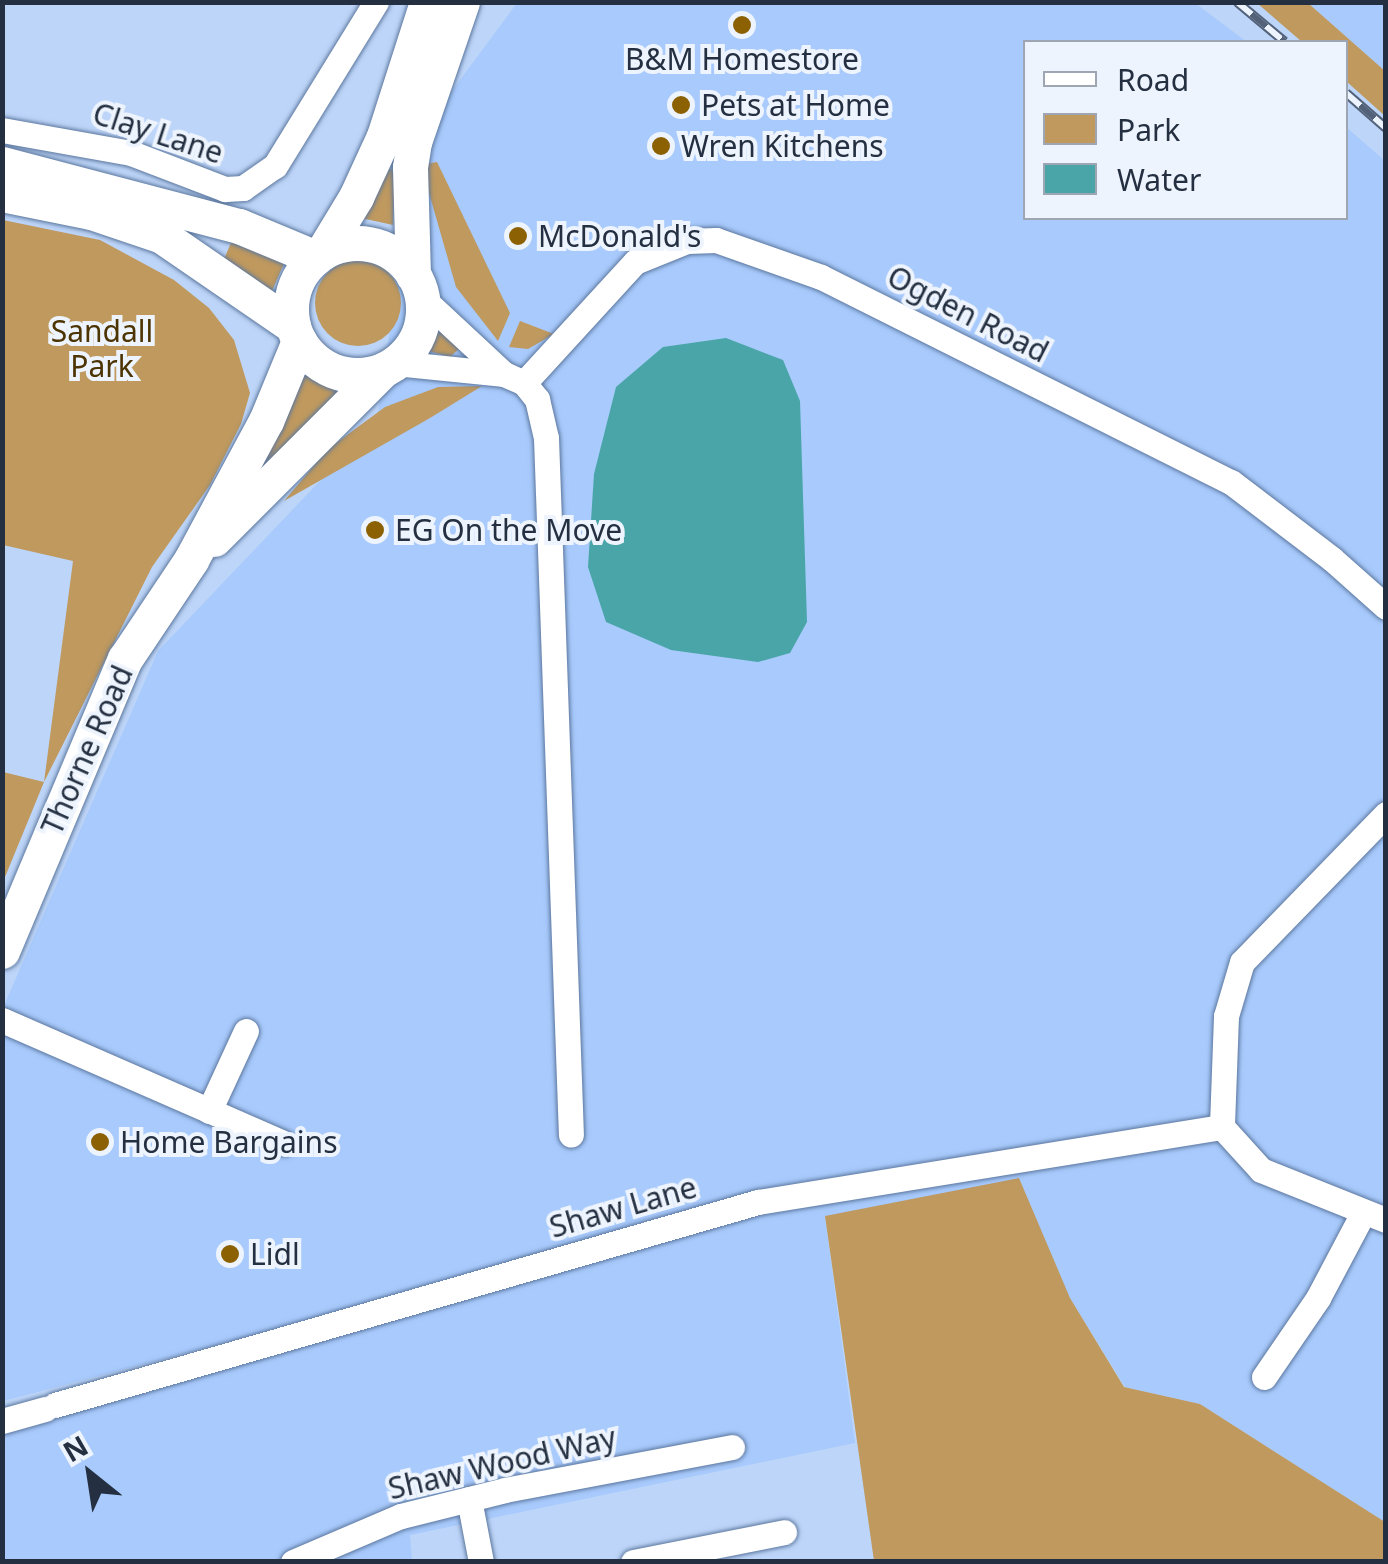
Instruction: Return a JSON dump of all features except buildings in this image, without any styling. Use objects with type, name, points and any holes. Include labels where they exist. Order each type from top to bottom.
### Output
[{"type":"highway","points":[[296,334],[295,288],[320,256],[356,196],[384,136],[427,2]]},
{"type":"highway","points":[[2,194],[90,212],[162,236],[296,334],[314,360],[336,372],[360,375],[389,366],[418,334],[410,167],[414,142],[462,2]]},
{"type":"highway","points":[[2,164],[239,226],[320,256],[346,244],[372,245],[395,256],[417,286]]},
{"type":"highway","name":"Thorne Road","points":[[2,951],[125,659],[191,560],[266,421],[296,334]]},
{"type":"highway","name":"Thorne Road","points":[[191,560],[389,366]]},
{"type":"street","name":"Clay Lane","points":[[2,130],[132,153],[225,189],[243,188],[275,166],[376,2]]},
{"type":"street","name":"Ogden Road","points":[[514,378],[635,262],[687,241],[716,240],[821,277],[1230,482],[1386,607]]},
{"type":"street","points":[[417,286],[538,399],[546,438],[571,1135]]},
{"type":"street","points":[[389,366],[514,378]]},
{"type":"street","points":[[1264,1376],[1374,1216],[1260,1170],[1222,1127],[1226,1016],[1242,962],[1386,814]]},
{"type":"street","points":[[2,1020],[282,1144]]},
{"type":"street","points":[[209,1111],[246,1031]]},
{"type":"street","name":"Shaw Lane","points":[[2,1421],[758,1202],[1222,1127]]},
{"type":"street","name":"Shaw Wood Way","points":[[293,1562],[401,1516],[732,1446]]},
{"type":"street","points":[[469,1499],[480,1562]]},
{"type":"street","points":[[633,1562],[784,1532]]},
{"type":"shaded area","points":[[517,3],[1195,3],[1244,40],[1023,40],[1023,220],[1348,220],[1348,129],[1385,161],[1385,1522],[1200,1404],[1125,1387],[1070,1298],[825,1216],[855,1443],[410,1535],[412,1561],[3,1561],[3,1421],[335,1314],[3,1401],[3,1008],[158,651],[377,421],[417,138]]},
{"type":"shaded area","points":[[1308,3],[1385,3],[1385,71]]},
{"type":"green space","points":[[1257,3],[1308,3],[1385,71],[1385,116],[1348,83],[1348,40],[1300,40]]},
{"type":"green space","points":[[437,162],[510,313],[498,341],[456,287],[421,165]]},
{"type":"green space","points":[[381,168],[395,170],[393,225],[361,218]]},
{"type":"green space","name":"Sandall Park","points":[[3,220],[100,240],[174,280],[209,308],[234,340],[250,393],[241,424],[210,485],[152,567],[44,782],[73,561],[3,545]]},
{"type":"green space","points":[[234,236],[287,257],[271,293],[224,259]]},
{"type":"green space","points":[[358,260],[388,273],[401,303],[388,333],[358,346],[328,333],[315,303],[328,273]]},
{"type":"green space","points":[[520,321],[554,334],[528,349],[509,347]]},
{"type":"green space","points":[[440,324],[460,348],[450,357],[428,351]]},
{"type":"green space","points":[[302,368],[313,378],[350,388],[252,477]]},
{"type":"green space","points":[[482,386],[284,501],[328,449],[385,407],[438,387]]},
{"type":"green space","points":[[3,772],[44,782],[3,882]]},
{"type":"green space","points":[[1019,1178],[1070,1298],[1124,1387],[1200,1404],[1385,1522],[1385,1561],[874,1561],[825,1216]]},
{"type":"water","points":[[726,338],[783,360],[800,401],[807,622],[790,653],[758,662],[671,650],[606,622],[588,567],[594,474],[616,387],[663,347]]},
{"type":"railway","points":[[1237,2],[1283,40]]},
{"type":"railway","points":[[1348,95],[1386,128]]},
{"type":"place","name":"B&M Homestore","points":[[742,25]]},
{"type":"place","name":"Pets at Home","points":[[681,105]]},
{"type":"place","name":"Wren Kitchens","points":[[661,146]]},
{"type":"place","name":"McDonald's","points":[[518,236]]},
{"type":"place","name":"EG On the Move","points":[[375,530]]},
{"type":"place","name":"Home Bargains","points":[[100,1142]]},
{"type":"place","name":"Lidl","points":[[230,1254]]}]
